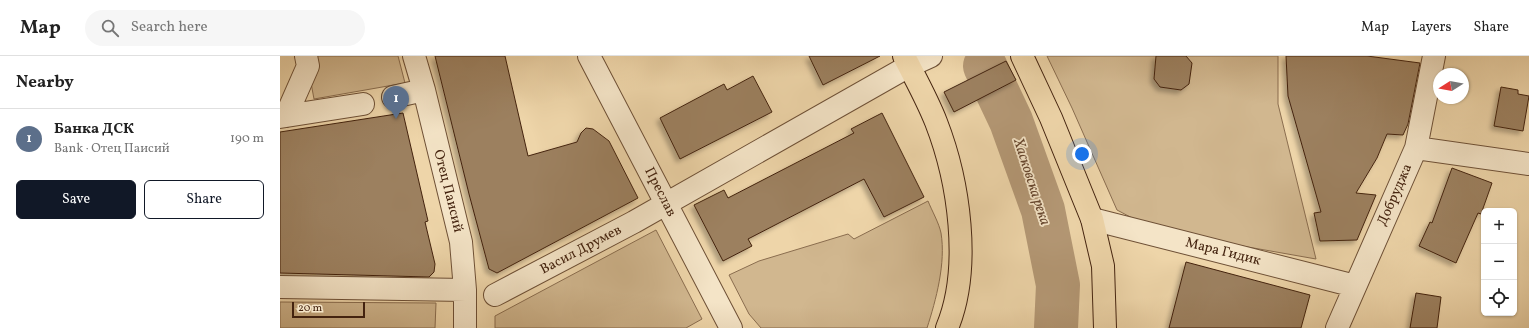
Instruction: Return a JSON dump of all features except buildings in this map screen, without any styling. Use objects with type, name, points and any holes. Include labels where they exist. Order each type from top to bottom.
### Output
[{"type":"main road","points":[[1022,56],[1051,118],[1092,219],[1103,266],[1105,328]]},
{"type":"main road","points":[[906,61],[936,122],[953,178],[960,227],[959,282],[947,328]]},
{"type":"street","points":[[283,116],[308,66],[306,56]]},
{"type":"street","name":"Отец Паисий","points":[[414,56],[424,90],[461,242],[465,290],[465,328]]},
{"type":"street","name":"Преслав","points":[[589,56],[666,204],[726,326]]},
{"type":"street","name":"Васил Друмев","points":[[495,295],[666,204],[906,61],[931,56]]},
{"type":"street","name":"Добруджа","points":[[1337,328],[1416,148],[1434,56]]},
{"type":"street","points":[[393,97],[424,90]]},
{"type":"street","points":[[283,116],[363,104]]},
{"type":"street","points":[[1416,148],[1529,164]]},
{"type":"street","name":"Мара Гидик","points":[[1092,219],[1355,286]]},
{"type":"street","points":[[280,286],[313,288],[465,290]]},
{"type":"shaded area","points":[[306,56],[398,56],[405,83],[314,99]]},
{"type":"shaded area","points":[[1047,56],[1278,56],[1278,104],[1316,259],[1157,231],[1117,210],[1072,108]]},
{"type":"shaded area","points":[[928,201],[941,233],[942,257],[937,294],[927,328],[761,328],[749,314],[729,275],[759,261],[848,234],[854,239]]},
{"type":"shaded area","points":[[656,230],[702,319],[686,328],[495,328],[495,316]]},
{"type":"shaded area","points":[[280,302],[436,303],[435,328],[280,328]]},
{"type":"waterway","name":"Хасковска река","points":[[985,66],[1011,121],[1043,210],[1058,285],[1056,328]]},
{"type":"place","name":"Банка ДСК","points":[[396,119]]}]
